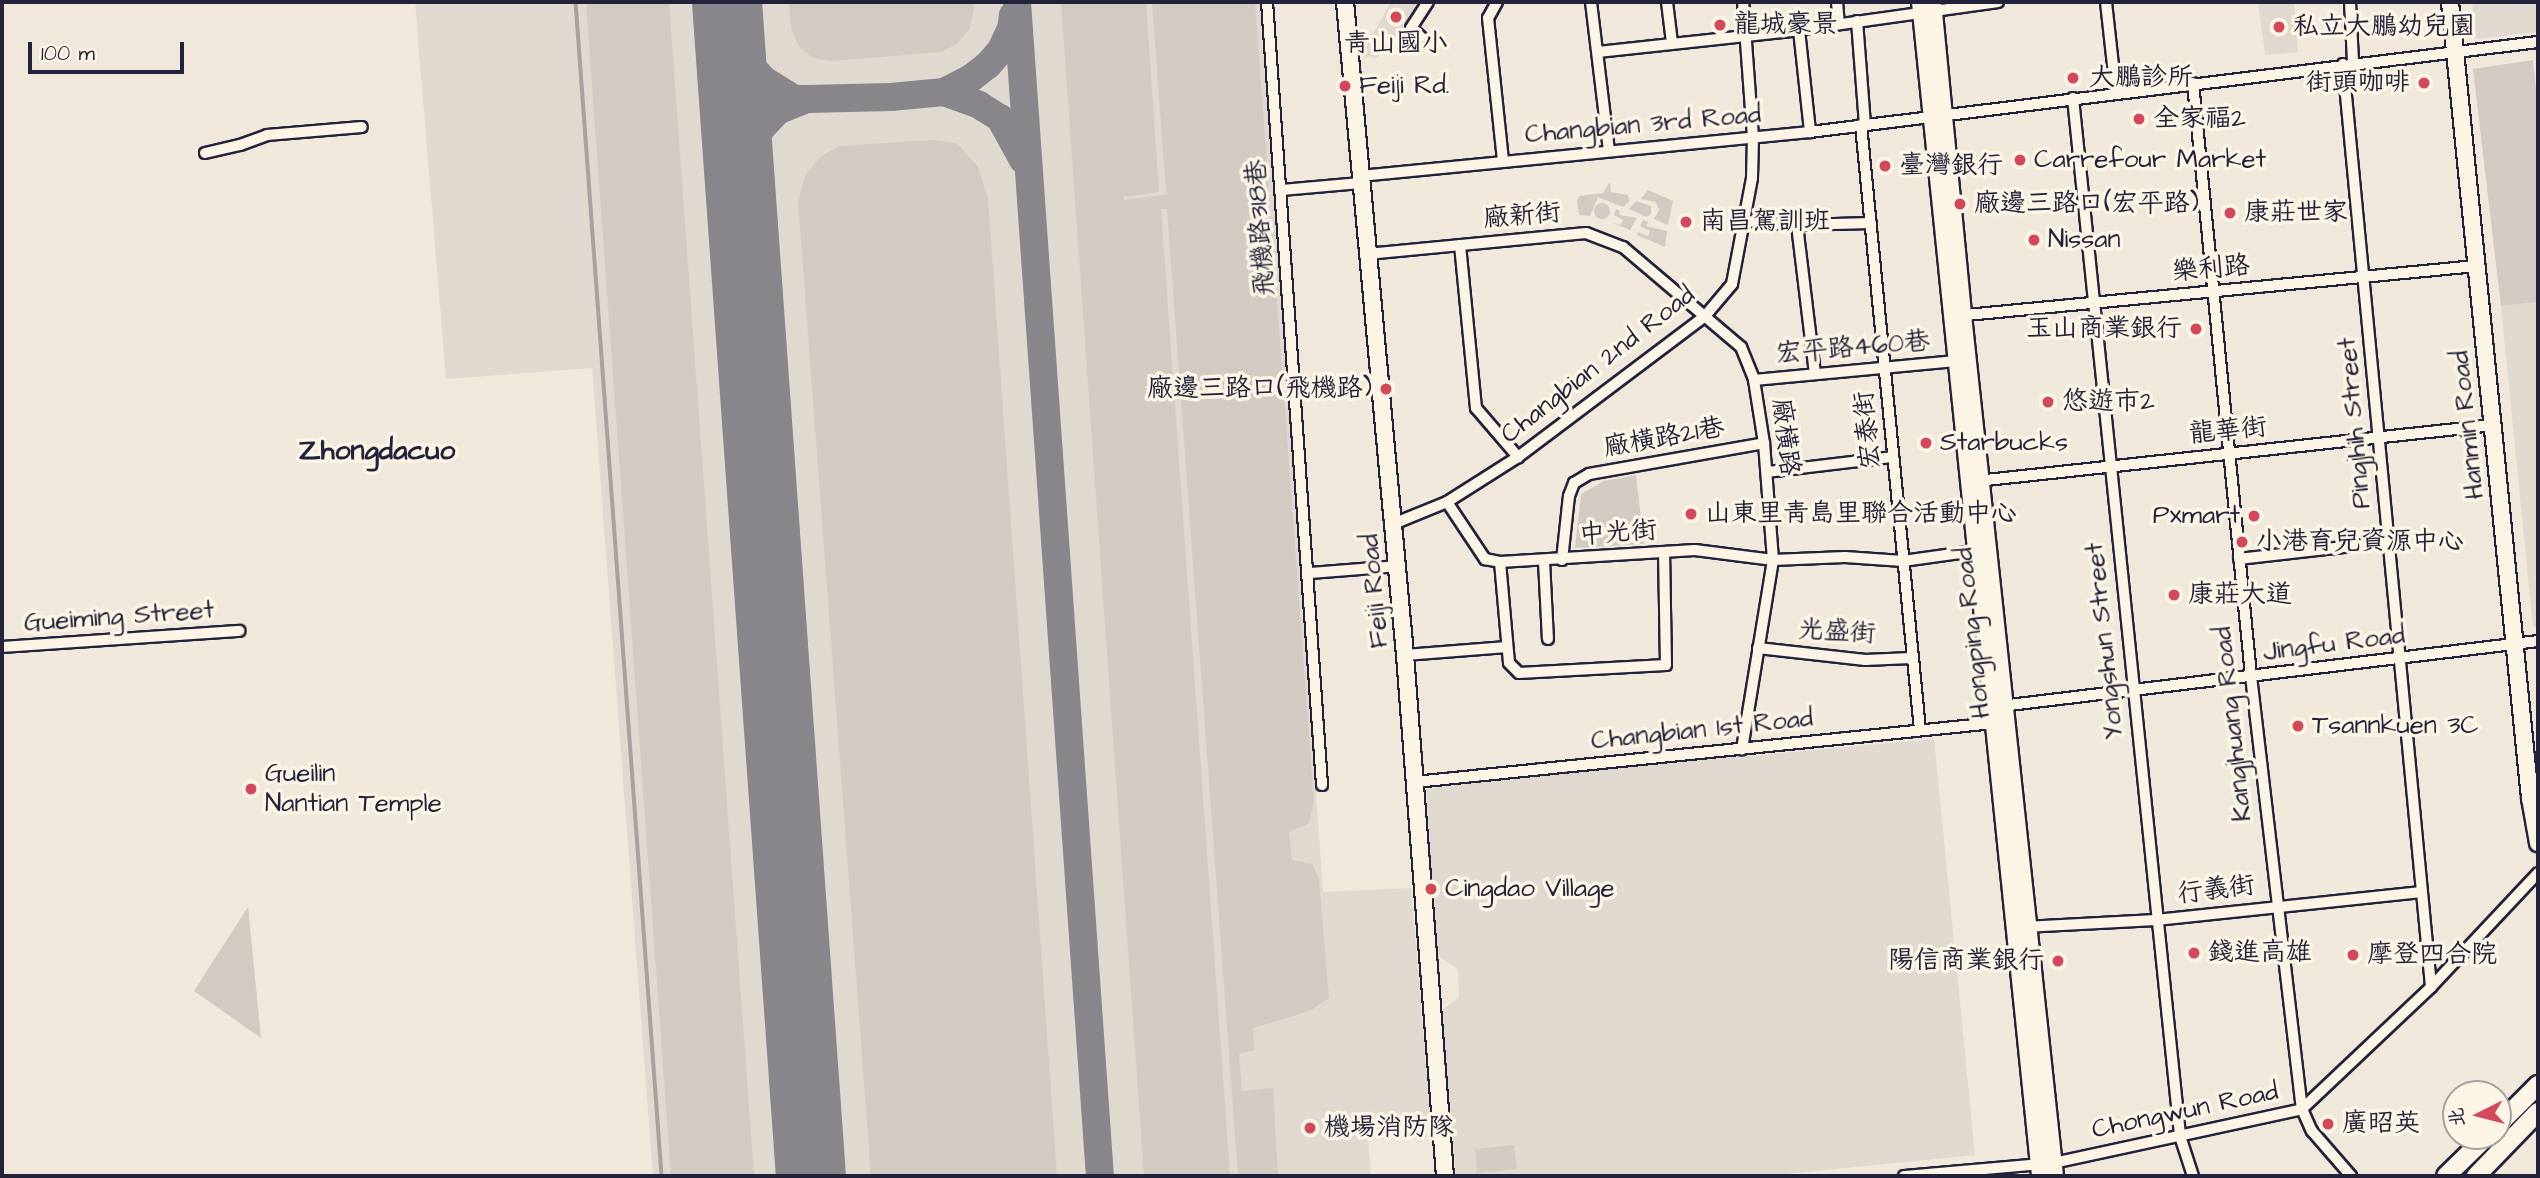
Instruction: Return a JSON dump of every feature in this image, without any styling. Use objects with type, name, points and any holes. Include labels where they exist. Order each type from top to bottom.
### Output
[{"type":"main road","points":[[2512,1111],[2538,1084]]},
{"type":"main road","points":[[2476,1176],[2538,1112]]},
{"type":"main road","points":[[2446,1176],[2473,1150]]},
{"type":"street","name":"飛機路318巷","points":[[1267,2],[1322,785]]},
{"type":"street","name":"Feiji Road","points":[[1345,2],[1405,654],[1445,1176]]},
{"type":"street","points":[[1422,37],[1411,28],[1428,2]]},
{"type":"street","points":[[1497,2],[1488,18],[1503,161]]},
{"type":"street","points":[[1591,2],[1609,150]]},
{"type":"street","points":[[1667,2],[1672,43]]},
{"type":"street","name":"Changbian 2nd Road","points":[[1393,524],[1447,502],[1518,457],[1705,316],[1732,284],[1752,178],[1753,137],[1743,2]]},
{"type":"street","points":[[1837,2],[1839,24]]},
{"type":"street","points":[[1598,52],[1799,30],[1927,6],[1998,2]]},
{"type":"street","points":[[2106,2],[2116,93]]},
{"type":"street","name":"Pingjhih Street","points":[[2350,2],[2348,63],[2364,277],[2431,987]]},
{"type":"street","name":"Hanmin Road","points":[[2450,2],[2530,798],[2538,843]]},
{"type":"street","name":"Hongping Road","points":[[1927,6],[1997,712],[2046,1170]]},
{"type":"street","name":"宏泰街","points":[[1857,21],[1871,223],[1920,730]]},
{"type":"street","points":[[1799,30],[1810,132]]},
{"type":"street","name":"Changbian 3rd Road","points":[[1281,190],[1503,161],[1810,132],[2348,63],[2538,42]]},
{"type":"street","name":"Kangjhuang Road","points":[[2193,83],[2251,676],[2302,1109],[2312,1131],[2351,1176]]},
{"type":"street","name":"Yongshun Street","points":[[2073,98],[2108,467],[2180,1136],[2193,1176]]},
{"type":"street","points":[[205,153],[267,135],[362,127]]},
{"type":"street","points":[[1744,221],[1797,225],[1871,223]]},
{"type":"street","points":[[1797,225],[1815,374]]},
{"type":"street","name":"廠新街","points":[[1518,457],[1476,408],[1460,245],[1586,233],[1623,247],[1705,316]]},
{"type":"street","points":[[1367,254],[1460,245]]},
{"type":"street","name":"樂利路","points":[[1957,315],[2476,266]]},
{"type":"street","name":"Hongping Road","points":[[1957,315],[1956,361],[1976,482]]},
{"type":"street","name":"廠橫路","points":[[1705,316],[1741,347],[1754,380],[1767,472],[1773,560],[1742,748]]},
{"type":"street","name":"宏平路460巷","points":[[1754,380],[1956,361]]},
{"type":"street","name":"龍華街","points":[[1976,482],[2493,425]]},
{"type":"street","name":"廠橫路21巷","points":[[1562,560],[1569,496],[1574,483],[1589,474],[1764,443]]},
{"type":"street","points":[[1767,472],[1893,457]]},
{"type":"street","points":[[1447,502],[1485,559],[1500,562],[1507,647],[1514,669],[1527,674],[1666,665],[1664,552]]},
{"type":"street","points":[[2239,559],[2389,542]]},
{"type":"street","name":"中光街","points":[[1500,562],[1695,550],[1773,560],[1845,557],[1903,561],[1982,550]]},
{"type":"street","points":[[1544,561],[1548,639]]},
{"type":"street","points":[[1309,573],[1397,566]]},
{"type":"street","name":"Gueiming Street","points":[[2,647],[239,631]]},
{"type":"street","name":"Jingfu Road","points":[[1997,712],[2133,691],[2538,641]]},
{"type":"street","points":[[1405,654],[1507,647]]},
{"type":"street","name":"光盛街","points":[[1758,648],[1865,660],[1913,658]]},
{"type":"street","name":"Changbian 1st Road","points":[[1415,782],[1920,730],[1997,712]]},
{"type":"street","name":"Chongwun Road","points":[[1904,1176],[2046,1170],[2302,1109],[2431,987],[2538,873]]},
{"type":"street","name":"行義街","points":[[2021,927],[2156,920],[2277,905],[2422,892]]},
{"type":"shaded area","points":[[415,2],[1260,2],[1323,892],[1411,888],[1432,1137],[1368,1140],[1371,1176],[653,1176],[592,368],[446,379]]},
{"type":"shaded area","points":[[586,2],[669,2],[754,1176],[671,1176]]},
{"type":"shaded area","points":[[789,2],[973,2],[974,7],[970,28],[957,44],[941,52],[831,61],[813,58],[799,46],[791,29]]},
{"type":"shaded area","points":[[1061,2],[1146,2],[1159,192],[1123,197],[1124,200],[1169,194],[1166,191],[1152,2],[1255,2],[1314,803],[1308,824],[1289,832],[1292,860],[1312,864],[1319,879],[1329,998],[1310,1011],[1253,1028],[1254,1050],[1239,1054],[1242,1091],[1273,1088],[1278,1176],[1238,1176],[1167,209],[1161,209],[1230,1176],[1144,1176]]},
{"type":"shaded area","name":"青山國小","points":[[1391,2],[1421,2],[1398,35],[1377,58],[1359,56],[1358,45],[1374,32]]},
{"type":"shaded area","name":"私立大鵬幼兒園","points":[[2258,2],[2294,2],[2298,52],[2265,55]]},
{"type":"shaded area","points":[[2472,2],[2538,2],[2538,32],[2476,39]]},
{"type":"shaded area","points":[[2533,60],[2538,109],[2538,302],[2501,306],[2473,69]]},
{"type":"shaded area","points":[[932,140],[957,143],[978,167],[988,198],[1057,1176],[871,1176],[798,200],[806,174],[821,156],[840,146]]},
{"type":"shaded area","points":[[1610,182],[1611,192],[1628,195],[1629,202],[1623,207],[1598,197],[1590,216],[1579,215],[1577,200],[1580,196],[1603,193]]},
{"type":"shaded area","points":[[1648,190],[1673,201],[1668,225],[1654,219],[1659,210],[1656,202],[1641,199]]},
{"type":"shaded area","points":[[1636,201],[1651,206],[1651,214],[1647,217],[1629,209]]},
{"type":"shaded area","points":[[1602,203],[1608,205],[1608,217],[1602,219],[1596,217],[1594,211],[1596,205]]},
{"type":"shaded area","points":[[1616,209],[1620,211],[1619,215],[1637,218],[1630,230],[1611,222],[1621,225],[1623,220],[1614,215]]},
{"type":"shaded area","points":[[1643,220],[1648,222],[1646,226],[1667,231],[1665,247],[1637,235],[1638,232],[1648,236],[1650,231],[1640,226]]},
{"type":"shaded area","points":[[2538,302],[2538,626],[2533,627],[2501,306]]},
{"type":"shaded area","points":[[1636,475],[1644,544],[1575,548],[1581,494],[1604,481]]},
{"type":"shaded area","points":[[1934,739],[1975,1155],[1765,1176],[1456,1176],[1441,1011],[1459,997],[1458,969],[1437,955],[1426,789],[1741,753],[1741,757]]},
{"type":"shaded area","points":[[248,907],[261,1038],[194,991]]},
{"type":"shaded area","points":[[1514,1145],[1517,1169],[1477,1173],[1475,1149]]},
{"type":"waterway","points":[[576,2],[662,1176]]},
{"type":"taxiway","points":[[1017,2],[1100,1176]]},
{"type":"taxiway","points":[[944,92],[970,79],[988,65],[1001,50],[1011,29],[1013,15]]},
{"type":"taxiway","points":[[728,27],[748,63],[764,80],[794,99],[807,99]]},
{"type":"taxiway","points":[[738,162],[755,135],[777,111],[807,99],[891,97],[944,92],[979,105],[1000,118],[1023,160]]},
{"type":"runway","points":[[727,2],[811,1176]]},
{"type":"place","name":"青山國小","points":[[1396,17]]},
{"type":"place","name":"龍城豪景","points":[[1720,25]]},
{"type":"place","name":"私立大鵬幼兒園","points":[[2279,27]]},
{"type":"place","name":"大鵬診所","points":[[2073,78]]},
{"type":"place","name":"街頭咖啡","points":[[2424,83]]},
{"type":"place","name":"Feiji Rd.","points":[[1345,86]]},
{"type":"place","name":"全家福2","points":[[2139,119]]},
{"type":"place","name":"Carrefour Market","points":[[2020,160]]},
{"type":"place","name":"臺灣銀行","points":[[1885,166]]},
{"type":"place","name":"廠邊三路口(宏平路)","points":[[1960,204]]},
{"type":"place","name":"康莊世家","points":[[2230,213]]},
{"type":"place","name":"南昌駕訓班","points":[[1686,222]]},
{"type":"place","name":"Nissan","points":[[2034,240]]},
{"type":"place","name":"玉山商業銀行","points":[[2196,329]]},
{"type":"place","name":"廠邊三路口(飛機路)","points":[[1386,389]]},
{"type":"place","name":"悠遊市2","points":[[2048,402]]},
{"type":"place","name":"Starbucks","points":[[1926,443]]},
{"type":"place","name":"山東里青島里聯合活動中心","points":[[1691,514]]},
{"type":"place","name":"Pxmart","points":[[2254,516]]},
{"type":"place","name":"小港育兒資源中心","points":[[2242,542]]},
{"type":"place","name":"康莊大道","points":[[2174,595]]},
{"type":"place","name":"Tsannkuen 3C","points":[[2298,726]]},
{"type":"place","name":"Gueilin Nantian Temple","points":[[251,789]]},
{"type":"place","name":"Cingdao Village","points":[[1431,889]]},
{"type":"place","name":"錢進高雄","points":[[2194,953]]},
{"type":"place","name":"摩登四合院","points":[[2353,955]]},
{"type":"place","name":"陽信商業銀行","points":[[2058,961]]},
{"type":"place","name":"廣昭英","points":[[2328,1124]]},
{"type":"place","name":"機場消防隊","points":[[1310,1128]]},
{"type":"district","name":"Zhongdacuo","points":[[377,451]]}]
